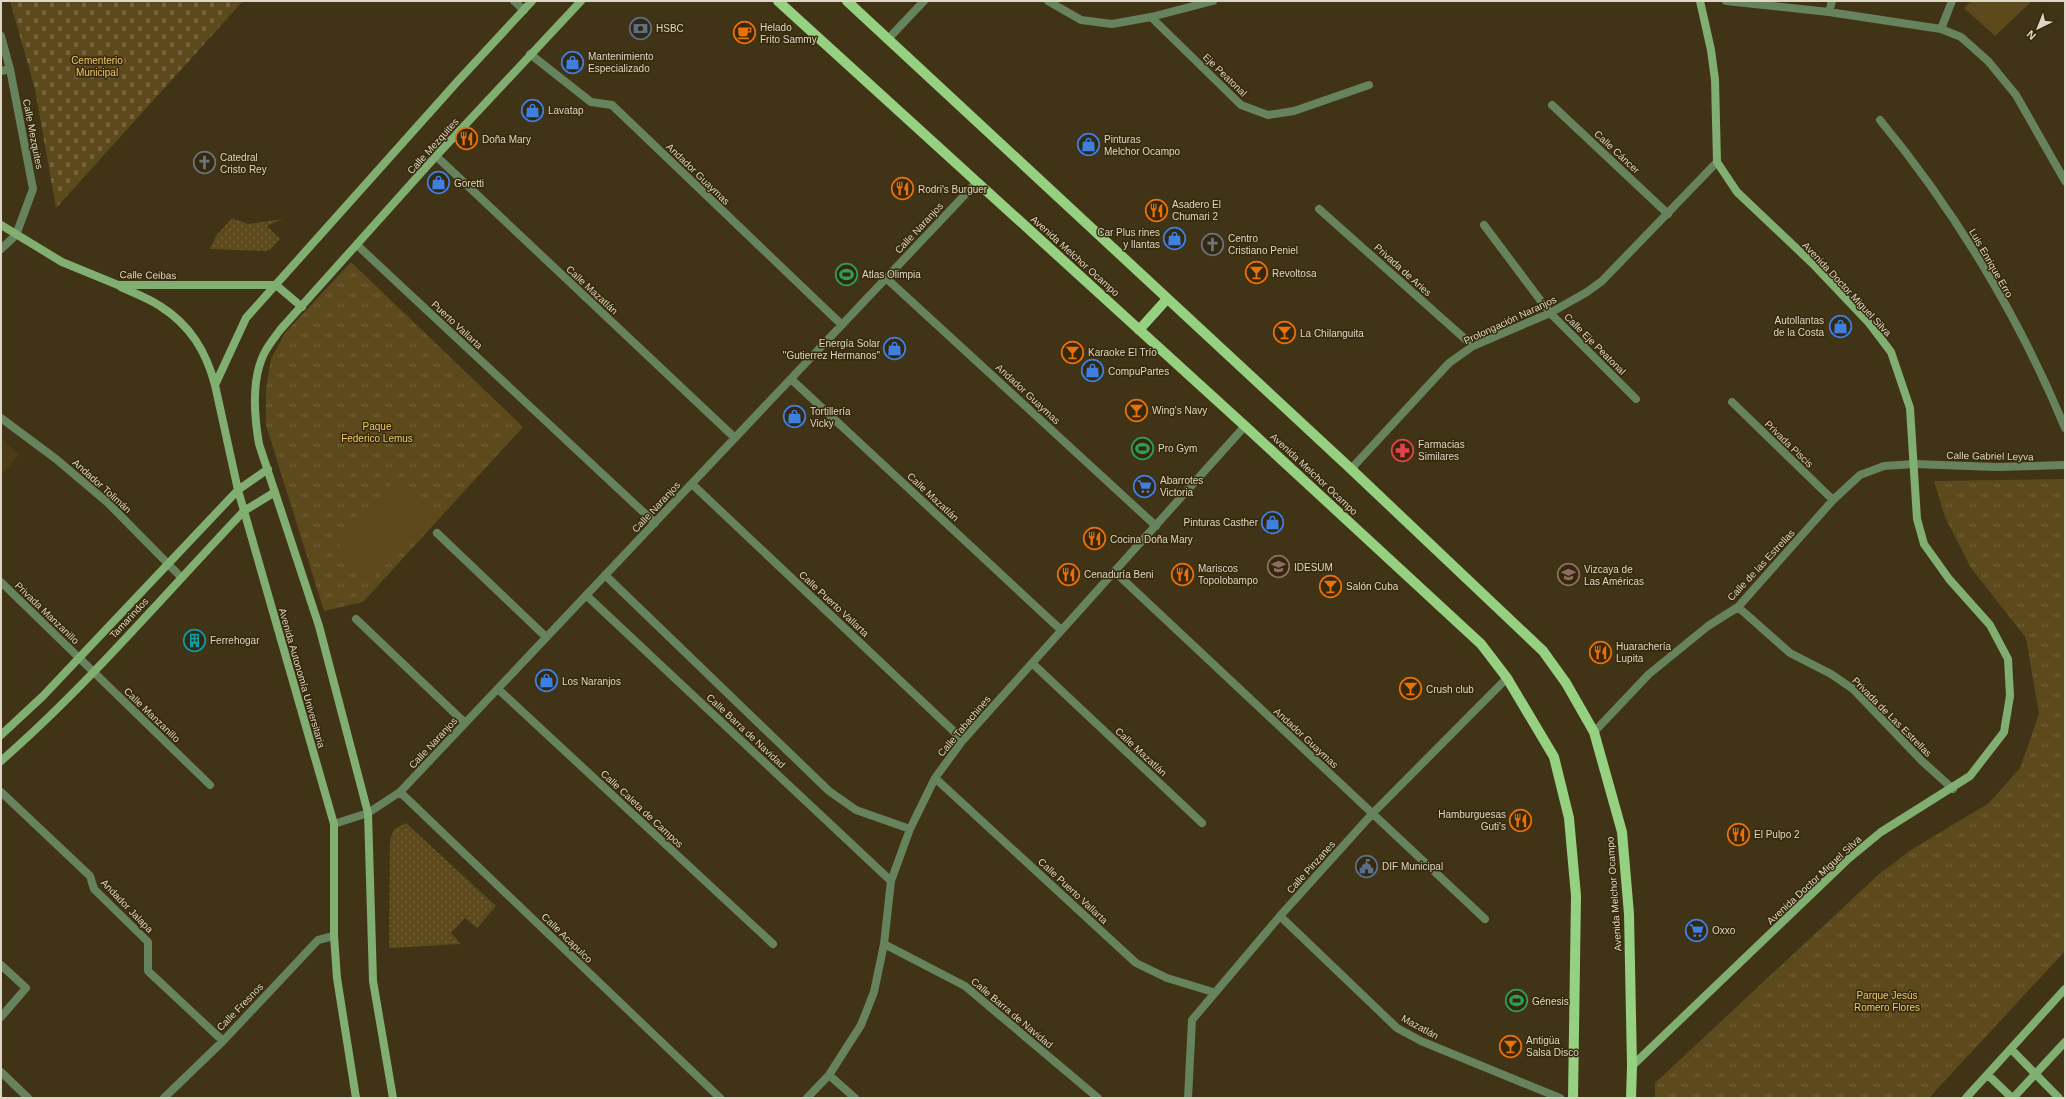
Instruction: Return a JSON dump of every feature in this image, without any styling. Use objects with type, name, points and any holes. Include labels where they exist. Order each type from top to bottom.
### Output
[{"type":"main road","name":"Avenida Melchor Ocampo","points":[[778,1],[1245,426],[1481,644],[1507,678],[1554,757],[1569,818],[1576,896],[1573,1098]]},
{"type":"main road","name":"Avenida Melchor Ocampo","points":[[847,1],[1351,469],[1543,650],[1566,683],[1594,732],[1622,832],[1629,914],[1632,1066],[1631,1098]]},
{"type":"main road","points":[[1139,330],[1167,299]]},
{"type":"street","points":[[514,1],[524,10]]},
{"type":"street","points":[[215,385],[246,318],[457,82],[532,1]]},
{"type":"street","name":"Calle Mezquites","points":[[302,307],[436,156],[580,1]]},
{"type":"street","points":[[888,39],[924,1]]},
{"type":"street","points":[[1048,1],[1081,20],[1112,24],[1151,17],[1197,3],[1213,1]]},
{"type":"street","points":[[1700,1],[1711,50],[1715,80],[1717,162]]},
{"type":"street","points":[[1726,1],[1829,12],[1941,29],[1961,38],[1988,61],[2016,95],[2065,181]]},
{"type":"street","points":[[1829,12],[1832,1]]},
{"type":"street","points":[[1941,29],[1952,1]]},
{"type":"street","name":"Eje Peatonal","points":[[1151,17],[1241,105],[1268,115],[1294,111],[1369,85]]},
{"type":"street","name":"Calle Mezquites","points":[[1,36],[10,69],[33,189],[16,235]]},
{"type":"street","name":"Andador Guaymas","points":[[530,54],[591,102],[612,105],[842,325]]},
{"type":"street","points":[[1,71],[10,69]]},
{"type":"street","name":"Calle Cáncer","points":[[1552,106],[1668,214]]},
{"type":"street","name":"Luis Enrique Erro","points":[[1880,120],[1905,150],[1975,251],[2046,383],[2065,428]]},
{"type":"street","name":"Calle Mazatlán","points":[[436,156],[735,438]]},
{"type":"street","name":"Prolongación Naranjos","points":[[1351,469],[1449,362],[1473,346],[1550,313],[1587,292],[1602,281],[1717,162]]},
{"type":"street","name":"Avenida Doctor Miguel Silva","points":[[1632,1066],[1847,860],[1882,832],[1953,789],[1970,776],[2004,732],[2010,696],[2008,659],[1990,625],[1949,579],[1924,544],[1917,519],[1910,408],[1891,352],[1869,324],[1813,264],[1737,192],[1717,162]]},
{"type":"street","name":"Calle Naranjos","points":[[334,824],[368,812],[400,792],[977,182]]},
{"type":"street","name":"Privada de Aries","points":[[1319,209],[1473,346]]},
{"type":"street","name":"Calle Ceibas","points":[[1,225],[62,262],[118,286],[276,284]]},
{"type":"street","name":"Calle Eje Peatonal","points":[[1484,225],[1550,313],[1636,399]]},
{"type":"street","points":[[1,249],[16,235]]},
{"type":"street","name":"Puerto Vallarta","points":[[357,246],[655,523]]},
{"type":"street","name":"Andador Guaymas","points":[[886,278],[1156,526]]},
{"type":"street","points":[[276,284],[302,307],[280,330],[265,351],[256,382],[254,418],[259,444],[318,626],[368,812],[373,981],[393,1098]]},
{"type":"street","name":"Avenida Autonomía Universitaria","points":[[118,286],[160,306],[187,328],[209,362],[238,490],[334,824],[334,936],[337,978],[356,1098]]},
{"type":"street","name":"Calle Mazatlán","points":[[790,379],[1061,630]]},
{"type":"street","name":"Privada Piscis","points":[[1732,402],[1832,500]]},
{"type":"street","name":"Andador Tolimán","points":[[1,418],[56,459],[108,503],[181,577]]},
{"type":"street","name":"Calle Tabachines","points":[[806,1098],[829,1075],[861,1025],[874,992],[884,944],[891,881],[910,829],[935,778],[963,740],[1245,426]]},
{"type":"street","name":"Calle Gabriel Leyva","points":[[1914,464],[1996,467],[2065,465]]},
{"type":"street","name":"Calle de las Estrellas","points":[[1594,732],[1649,674],[1708,626],[1738,607],[1832,500],[1860,475],[1884,466],[1914,464]]},
{"type":"street","name":"Tamarindos","points":[[1,735],[43,696],[80,658],[238,490],[268,470]]},
{"type":"street","name":"Calle Puerto Vallarta","points":[[692,484],[963,740]]},
{"type":"street","name":"Tamarindos","points":[[1,761],[31,735],[244,511],[275,492]]},
{"type":"street","points":[[437,533],[546,637]]},
{"type":"street","name":"Andador Guaymas","points":[[1115,572],[1485,919]]},
{"type":"street","name":"Calle Barra de Navidad","points":[[606,575],[829,790],[856,810],[910,829]]},
{"type":"street","name":"Privada Manzanillo","points":[[1,582],[80,658]]},
{"type":"street","name":"Calle Barra de Navidad","points":[[586,595],[891,881]]},
{"type":"street","name":"Privada de Las Estrellas","points":[[1738,607],[1790,653],[1831,674],[1853,689],[1922,761],[1953,789]]},
{"type":"street","points":[[356,619],[465,724]]},
{"type":"street","name":"Calle Manzanillo","points":[[80,658],[92,672],[210,785]]},
{"type":"street","name":"Calle Mazatlán","points":[[1032,663],[1202,823]]},
{"type":"street","name":"Calle Pinzanes","points":[[1188,1098],[1192,1020],[1214,992],[1280,916],[1372,814],[1507,678]]},
{"type":"street","name":"Calle Caleta de Campos","points":[[498,689],[773,944]]},
{"type":"street","name":"Calle Puerto Vallarta","points":[[935,778],[1136,963],[1167,978],[1214,992]]},
{"type":"street","name":"Andador Jalapa","points":[[1,792],[90,876],[94,889],[148,942],[148,971],[223,1041]]},
{"type":"street","name":"Calle Acapulco","points":[[400,792],[720,1098]]},
{"type":"street","name":"Mazatlán","points":[[1280,916],[1397,1028],[1421,1041],[1560,1098]]},
{"type":"street","name":"Calle Fresnos","points":[[164,1098],[223,1041],[318,940],[334,936]]},
{"type":"street","name":"Calle Barra de Navidad","points":[[884,944],[965,986],[1098,1098]]},
{"type":"street","points":[[1,965],[26,988],[1,1017]]},
{"type":"street","points":[[1966,1098],[2065,989]]},
{"type":"street","points":[[1988,1075],[2013,1098],[2065,1042]]},
{"type":"street","points":[[2011,1049],[2059,1098]]},
{"type":"street","points":[[1,1072],[28,1098]]},
{"type":"street","points":[[829,1075],[855,1098]]},
{"type":"shaded area","points":[[1,438],[19,455],[1,475]]},
{"type":"green space","name":"Cementerio Municipal","points":[[10,1],[243,1],[56,208],[35,89]]},
{"type":"green space","points":[[1971,1],[2032,1],[1995,36],[1964,8]]},
{"type":"green space","points":[[232,218],[248,224],[283,219],[267,226],[280,239],[271,249],[265,251],[210,249],[216,236]]},
{"type":"green space","name":"Paque Federico Lemus","points":[[351,262],[523,427],[363,602],[324,611],[266,425],[266,389],[271,359],[285,333]]},
{"type":"green space","points":[[397,479],[433,513],[373,577],[337,543]]},
{"type":"green space","name":"Parque Jesús Romero Flores","points":[[2065,479],[2065,951],[1929,1098],[1655,1098],[1655,1083],[1879,874],[1911,850],[1989,803],[2020,768],[2039,714],[2026,638],[1971,568],[1945,517],[1934,481]]},
{"type":"green space","points":[[406,823],[496,906],[477,928],[465,918],[451,933],[461,944],[389,948],[390,840],[394,829]]},
{"type":"place","name":"HSBC","points":[[640,28]]},
{"type":"place","name":"Helado Frito Sammy","points":[[745,33]]},
{"type":"place","name":"Mantenimiento Especializado","points":[[572,62]]},
{"type":"place","name":"Lavatap","points":[[532,110]]},
{"type":"place","name":"Doña Mary","points":[[466,139]]},
{"type":"place","name":"Pinturas Melchor Ocampo","points":[[1089,145]]},
{"type":"place","name":"Catedral Cristo Rey","points":[[205,163]]},
{"type":"place","name":"Goretti","points":[[439,183]]},
{"type":"place","name":"Rodri's Burguer","points":[[903,189]]},
{"type":"place","name":"Asadero El Chumari 2","points":[[1156,210]]},
{"type":"place","name":"Car Plus rines y llantas","points":[[1175,238]]},
{"type":"place","name":"Centro Cristiano Peniel","points":[[1212,244]]},
{"type":"place","name":"Revoltosa","points":[[1257,273]]},
{"type":"place","name":"Atlas Olimpia","points":[[847,274]]},
{"type":"place","name":"Autollantas de la Costa","points":[[1840,326]]},
{"type":"place","name":"La Chilanguita","points":[[1284,333]]},
{"type":"place","name":"Energía Solar \"Gutierrez Hermanos\"","points":[[895,349]]},
{"type":"place","name":"Karaoke El Trío","points":[[1073,352]]},
{"type":"place","name":"CompuPartes","points":[[1092,371]]},
{"type":"place","name":"Wing's Navy","points":[[1137,410]]},
{"type":"place","name":"Tortillería Vicky","points":[[794,417]]},
{"type":"place","name":"Pro Gym","points":[[1143,448]]},
{"type":"place","name":"Farmacias Similares","points":[[1402,450]]},
{"type":"place","name":"Abarrotes Victoria","points":[[1144,486]]},
{"type":"place","name":"Pinturas Casther","points":[[1273,522]]},
{"type":"place","name":"Cocina Doña Mary","points":[[1094,539]]},
{"type":"place","name":"IDESUM","points":[[1278,567]]},
{"type":"place","name":"Cenaduría Beni","points":[[1068,574]]},
{"type":"place","name":"Mariscos Topolobampo","points":[[1182,574]]},
{"type":"place","name":"Vizcaya de Las Américas","points":[[1568,575]]},
{"type":"place","name":"Salón Cuba","points":[[1330,586]]},
{"type":"place","name":"Ferrehogar","points":[[194,640]]},
{"type":"place","name":"Huarachería Lupita","points":[[1601,652]]},
{"type":"place","name":"Los Naranjos","points":[[546,681]]},
{"type":"place","name":"Crush club","points":[[1410,689]]},
{"type":"place","name":"Hamburguesas Guti's","points":[[1521,820]]},
{"type":"place","name":"El Pulpo 2","points":[[1738,834]]},
{"type":"place","name":"DIF Municipal","points":[[1366,866]]},
{"type":"place","name":"Oxxo","points":[[1696,930]]},
{"type":"place","name":"Génesis","points":[[1517,1001]]},
{"type":"place","name":"Antigüa Salsa Disco","points":[[1510,1046]]}]
